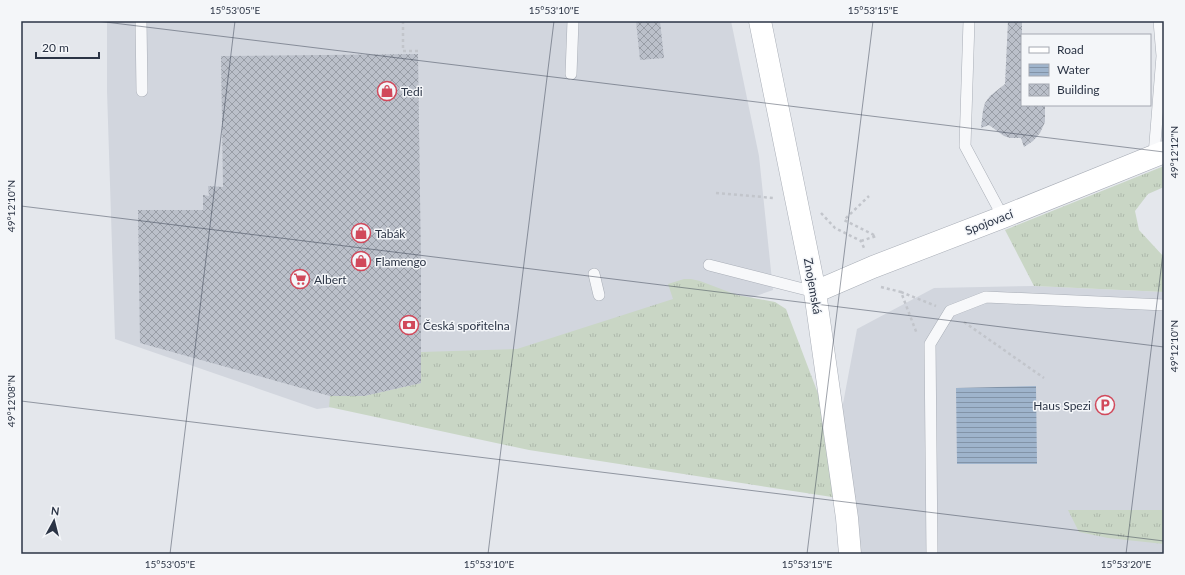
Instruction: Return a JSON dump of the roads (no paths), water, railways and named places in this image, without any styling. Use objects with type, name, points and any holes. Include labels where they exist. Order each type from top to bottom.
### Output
[{"type":"main road","name":"Znojemská","points":[[760,21],[815,292],[847,518],[850,554]]},
{"type":"main road","name":"Spojovací","points":[[815,292],[873,267],[1003,217],[1159,154]]},
{"type":"lane","points":[[141,21],[142,91]]},
{"type":"lane","points":[[572,74],[573,21]]},
{"type":"lane","points":[[969,21],[965,146],[1003,217]]},
{"type":"lane","points":[[1159,21],[1163,56],[1159,154]]},
{"type":"lane","points":[[709,265],[815,292]]},
{"type":"lane","points":[[594,274],[599,295]]},
{"type":"lane","points":[[932,554],[930,344],[950,312],[986,297],[1164,305]]},
{"type":"water","points":[[1036,386],[1037,464],[957,464],[956,388]]},
{"type":"place","name":"Tedi","points":[[387,91]]},
{"type":"place","name":"Tabák","points":[[361,233]]},
{"type":"place","name":"Flamengo","points":[[361,261]]},
{"type":"place","name":"Albert","points":[[300,279]]},
{"type":"place","name":"Česká spořitelna","points":[[409,325]]},
{"type":"place","name":"Haus Spezi","points":[[1105,405]]}]
